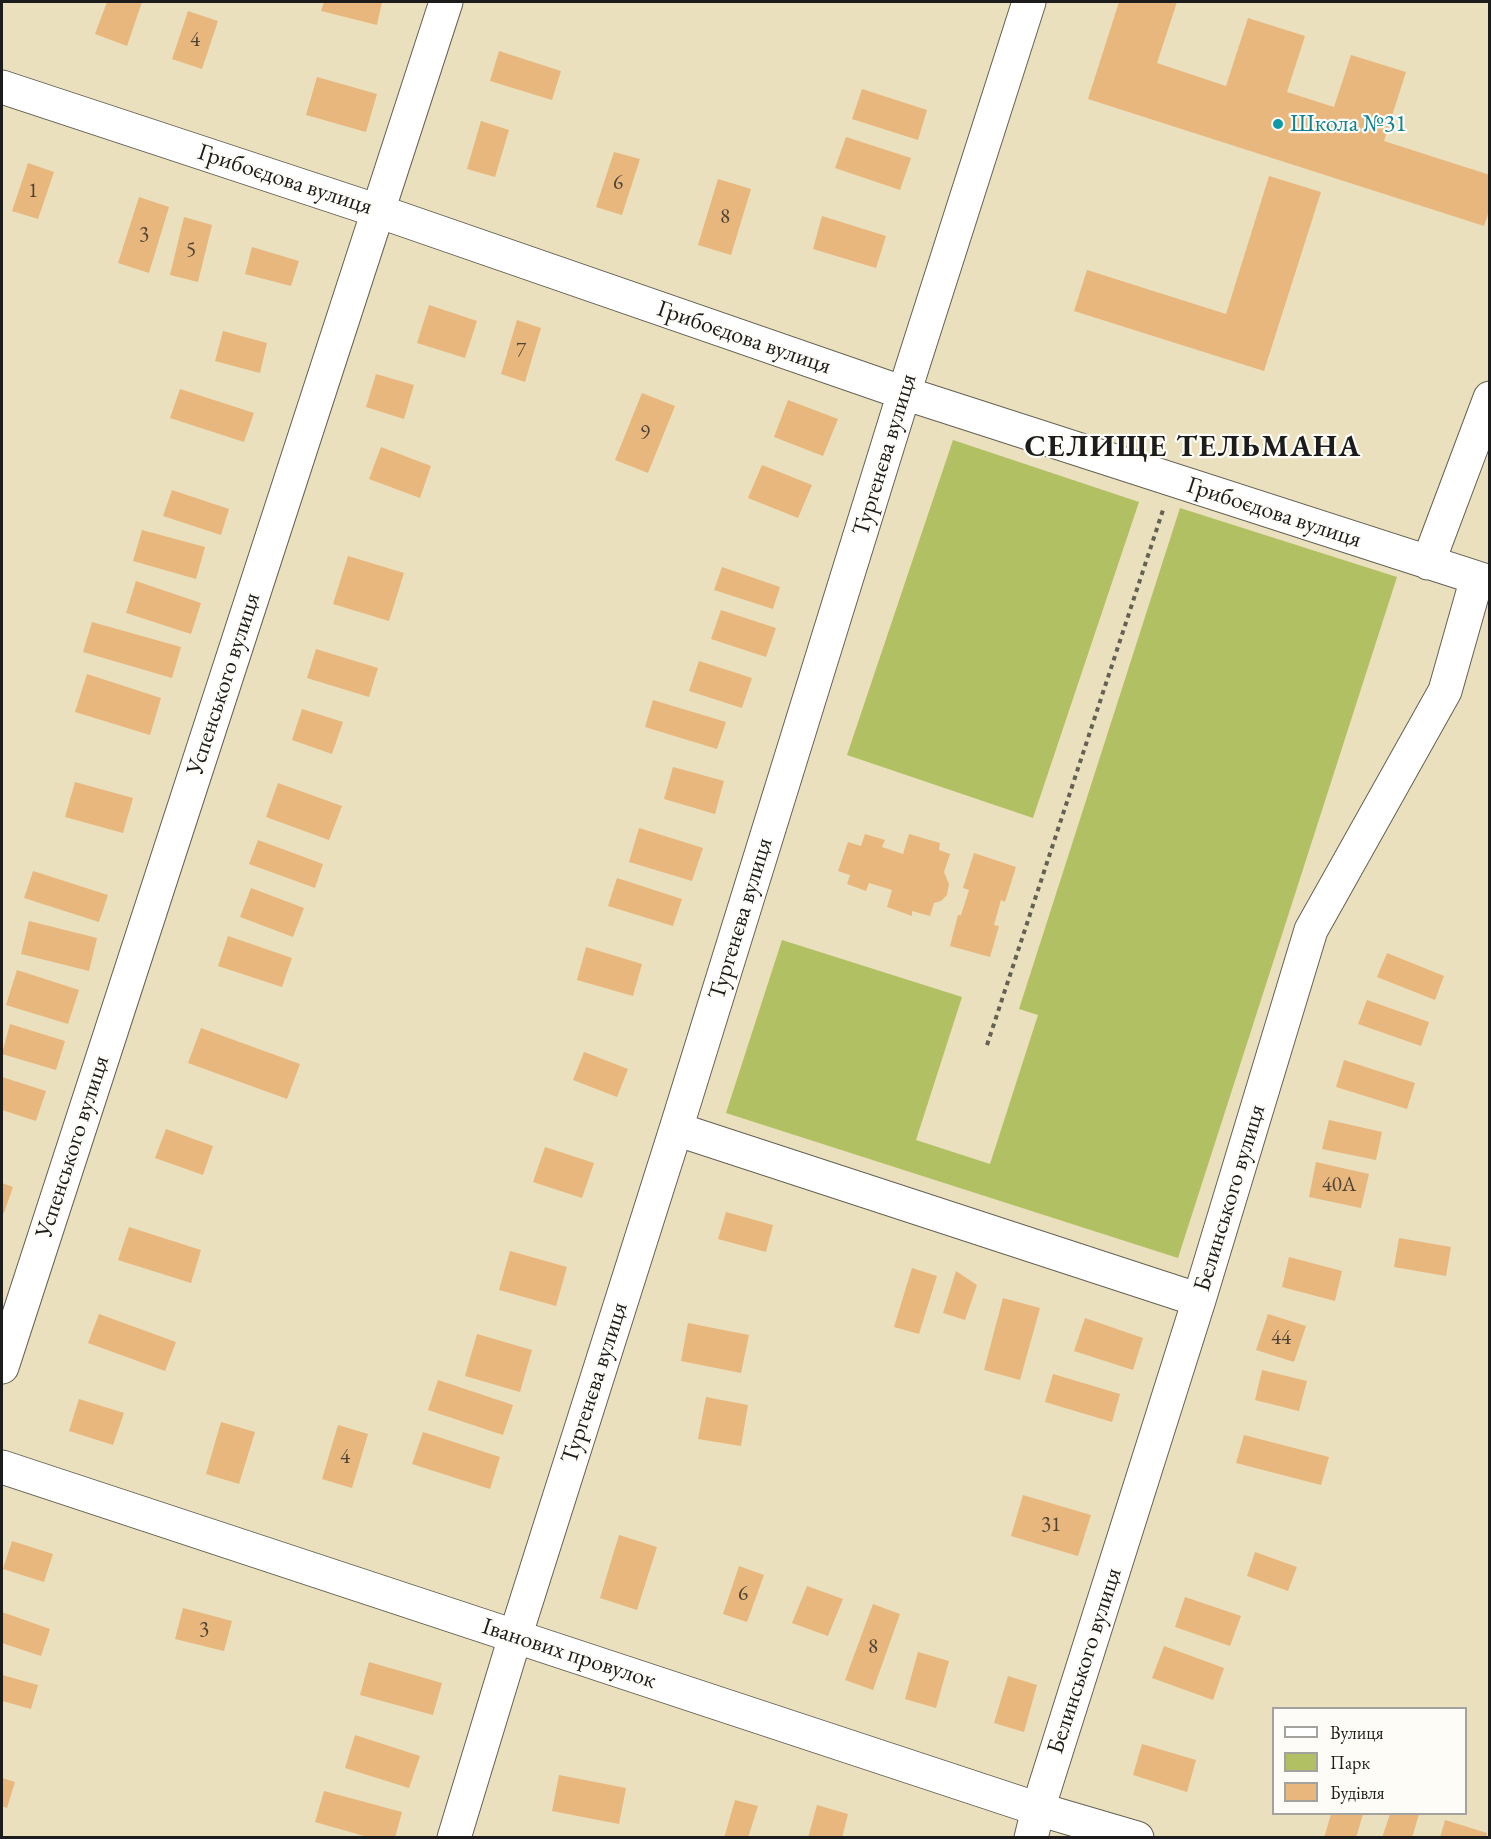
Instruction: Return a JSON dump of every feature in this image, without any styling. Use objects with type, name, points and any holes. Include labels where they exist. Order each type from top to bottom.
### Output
[{"type":"street","name":"Успенського вулиця","points":[[2,1367],[446,2]]},
{"type":"street","name":"Тургенєва вулиця","points":[[454,1838],[904,393],[1029,2]]},
{"type":"street","name":"Грибоєдова вулиця","points":[[2,87],[378,211],[904,393],[1483,580]]},
{"type":"street","points":[[1428,564],[1490,398]]},
{"type":"street","name":"Белинського вулиця","points":[[1034,1823],[1199,1300],[1311,930],[1445,691],[1483,580]]},
{"type":"street","points":[[676,1129],[1199,1300]]},
{"type":"street","name":"Іванових провулок","points":[[2,1467],[515,1637],[1034,1823],[1137,1838]]},
{"type":"path","points":[[987,1045],[1173,481]]},
{"type":"green space","points":[[953,440],[1139,502],[1033,818],[847,755]]},
{"type":"green space","points":[[1180,508],[1397,577],[1178,1258],[726,1113],[782,940],[962,997],[916,1140],[990,1164],[1038,1015],[1019,1009]]},
{"type":"building","points":[[107,2],[142,2],[127,46],[95,34]]},
{"type":"building","points":[[324,2],[382,2],[377,25],[321,11]]},
{"type":"building","name":"Школа №31","points":[[1119,2],[1177,2],[1157,63],[1226,86],[1248,18],[1305,36],[1287,92],[1334,107],[1351,55],[1406,72],[1384,141],[1490,175],[1490,208],[1484,226],[1088,99]]},
{"type":"building","points":[[188,11],[218,21],[202,69],[172,59]]},
{"type":"building","points":[[499,51],[561,71],[552,100],[490,81]]},
{"type":"building","points":[[317,77],[377,94],[366,132],[306,115]]},
{"type":"building","points":[[862,89],[927,110],[918,140],[852,119]]},
{"type":"building","points":[[481,121],[509,130],[495,177],[467,169]]},
{"type":"building","points":[[846,137],[911,158],[900,190],[835,168]]},
{"type":"building","points":[[614,152],[640,159],[622,215],[596,207]]},
{"type":"building","points":[[28,163],[54,172],[38,219],[12,211]]},
{"type":"building","points":[[1269,176],[1321,192],[1264,371],[1074,311],[1087,270],[1226,314]]},
{"type":"building","points":[[718,179],[751,189],[731,255],[698,245]]},
{"type":"building","points":[[139,197],[169,207],[149,273],[118,263]]},
{"type":"building","points":[[822,216],[886,236],[876,268],[813,249]]},
{"type":"building","points":[[184,217],[212,225],[198,282],[170,275]]},
{"type":"building","points":[[252,247],[299,261],[291,286],[245,274]]},
{"type":"building","points":[[429,305],[477,321],[465,358],[417,343]]},
{"type":"building","points":[[517,320],[541,328],[525,382],[501,374]]},
{"type":"building","points":[[223,331],[267,343],[260,373],[215,361]]},
{"type":"building","points":[[376,374],[414,385],[404,419],[366,407]]},
{"type":"building","points":[[180,389],[254,413],[244,442],[170,418]]},
{"type":"building","points":[[642,393],[675,406],[648,473],[615,460]]},
{"type":"building","points":[[788,400],[838,419],[823,456],[774,437]]},
{"type":"building","points":[[381,447],[431,466],[420,498],[369,479]]},
{"type":"building","points":[[762,465],[812,485],[798,518],[748,498]]},
{"type":"building","points":[[172,490],[229,509],[221,535],[163,516]]},
{"type":"building","points":[[142,530],[205,547],[196,579],[133,561]]},
{"type":"building","points":[[348,556],[404,573],[389,621],[333,604]]},
{"type":"building","points":[[722,567],[780,587],[773,609],[714,590]]},
{"type":"building","points":[[136,581],[201,603],[191,634],[126,613]]},
{"type":"building","points":[[721,610],[776,628],[766,657],[711,639]]},
{"type":"building","points":[[92,622],[181,647],[172,678],[83,652]]},
{"type":"building","points":[[316,649],[378,668],[369,697],[307,678]]},
{"type":"building","points":[[699,661],[752,678],[742,708],[689,691]]},
{"type":"building","points":[[87,674],[161,698],[150,735],[75,712]]},
{"type":"building","points":[[653,700],[726,722],[717,749],[645,727]]},
{"type":"building","points":[[302,709],[343,722],[332,754],[292,740]]},
{"type":"building","points":[[673,767],[724,781],[715,814],[664,799]]},
{"type":"building","points":[[75,782],[133,798],[123,833],[65,817]]},
{"type":"building","points":[[278,783],[342,806],[329,840],[266,817]]},
{"type":"building","points":[[639,828],[703,848],[692,881],[629,862]]},
{"type":"building","points":[[865,834],[885,840],[882,847],[903,854],[909,834],[940,843],[939,850],[950,854],[944,872],[949,884],[947,895],[941,901],[934,903],[930,916],[912,911],[912,916],[887,907],[892,890],[869,883],[866,891],[847,884],[850,875],[838,871],[848,842],[861,846]]},
{"type":"building","points":[[258,840],[323,864],[315,888],[249,864]]},
{"type":"building","points":[[974,853],[1016,867],[1005,902],[1001,900],[994,925],[999,926],[990,957],[950,946],[958,915],[961,915],[969,890],[963,888]]},
{"type":"building","points":[[33,871],[108,895],[99,922],[24,898]]},
{"type":"building","points":[[617,878],[682,899],[673,926],[608,906]]},
{"type":"building","points":[[251,888],[304,908],[293,937],[240,917]]},
{"type":"building","points":[[29,921],[97,938],[89,971],[21,954]]},
{"type":"building","points":[[228,936],[292,958],[282,987],[218,966]]},
{"type":"building","points":[[586,947],[642,964],[633,996],[577,980]]},
{"type":"building","points":[[1387,953],[1444,976],[1435,1000],[1377,977]]},
{"type":"building","points":[[17,970],[79,990],[68,1024],[6,1005]]},
{"type":"building","points":[[1367,1000],[1429,1022],[1421,1046],[1358,1024]]},
{"type":"building","points":[[10,1024],[65,1041],[56,1070],[2,1054]]},
{"type":"building","points":[[201,1028],[300,1064],[287,1099],[188,1063]]},
{"type":"building","points":[[584,1052],[628,1069],[617,1097],[573,1080]]},
{"type":"building","points":[[1344,1060],[1415,1083],[1407,1109],[1336,1087]]},
{"type":"building","points":[[2,1077],[46,1091],[36,1121],[2,1110]]},
{"type":"building","points":[[1329,1120],[1382,1132],[1376,1160],[1322,1149]]},
{"type":"building","points":[[166,1129],[213,1146],[203,1175],[155,1158]]},
{"type":"building","points":[[545,1147],[594,1163],[582,1198],[533,1182]]},
{"type":"building","points":[[1316,1162],[1369,1174],[1361,1208],[1309,1197]]},
{"type":"building","points":[[2,1183],[13,1187],[4,1213],[2,1212]]},
{"type":"building","points":[[726,1212],[773,1225],[766,1252],[718,1239]]},
{"type":"building","points":[[129,1227],[201,1250],[191,1283],[118,1260]]},
{"type":"building","points":[[1399,1238],[1451,1247],[1446,1276],[1394,1267]]},
{"type":"building","points":[[510,1251],[567,1267],[556,1306],[499,1290]]},
{"type":"building","points":[[1289,1257],[1342,1271],[1335,1301],[1282,1287]]},
{"type":"building","points":[[912,1268],[937,1276],[919,1334],[894,1327]]},
{"type":"building","points":[[956,1271],[977,1285],[965,1320],[943,1313]]},
{"type":"building","points":[[1003,1298],[1040,1308],[1020,1380],[984,1370]]},
{"type":"building","points":[[99,1314],[176,1342],[165,1371],[88,1343]]},
{"type":"building","points":[[1268,1314],[1306,1326],[1294,1362],[1256,1350]]},
{"type":"building","points":[[1085,1318],[1143,1338],[1133,1370],[1074,1351]]},
{"type":"building","points":[[688,1323],[749,1335],[741,1373],[681,1361]]},
{"type":"building","points":[[477,1334],[532,1350],[520,1392],[465,1376]]},
{"type":"building","points":[[1262,1370],[1307,1381],[1299,1411],[1255,1400]]},
{"type":"building","points":[[1053,1374],[1120,1394],[1112,1422],[1045,1402]]},
{"type":"building","points":[[438,1380],[513,1405],[503,1435],[428,1410]]},
{"type":"building","points":[[706,1397],[748,1405],[741,1446],[698,1439]]},
{"type":"building","points":[[79,1399],[124,1413],[113,1445],[69,1431]]},
{"type":"building","points":[[221,1422],[255,1432],[239,1484],[206,1474]]},
{"type":"building","points":[[338,1425],[368,1434],[352,1488],[322,1479]]},
{"type":"building","points":[[423,1432],[500,1457],[490,1489],[412,1464]]},
{"type":"building","points":[[1244,1435],[1329,1457],[1321,1485],[1236,1463]]},
{"type":"building","points":[[1023,1495],[1091,1515],[1078,1556],[1011,1536]]},
{"type":"building","points":[[619,1535],[657,1547],[637,1610],[600,1598]]},
{"type":"building","points":[[12,1541],[53,1554],[44,1582],[3,1569]]},
{"type":"building","points":[[1255,1552],[1297,1567],[1288,1591],[1247,1576]]},
{"type":"building","points":[[739,1566],[764,1575],[747,1622],[723,1614]]},
{"type":"building","points":[[807,1586],[843,1599],[828,1636],[792,1623]]},
{"type":"building","points":[[1185,1597],[1241,1616],[1230,1646],[1175,1627]]},
{"type":"building","points":[[873,1604],[900,1614],[873,1690],[845,1680]]},
{"type":"building","points":[[183,1608],[232,1621],[224,1651],[175,1639]]},
{"type":"building","points":[[2,1612],[50,1629],[41,1656],[2,1643]]},
{"type":"building","points":[[1164,1646],[1224,1668],[1213,1700],[1152,1678]]},
{"type":"building","points":[[918,1652],[949,1661],[936,1708],[905,1699]]},
{"type":"building","points":[[369,1662],[442,1683],[433,1715],[360,1695]]},
{"type":"building","points":[[2,1675],[38,1685],[31,1709],[2,1701]]},
{"type":"building","points":[[1008,1676],[1037,1685],[1024,1732],[994,1723]]},
{"type":"building","points":[[355,1735],[420,1756],[409,1788],[345,1768]]},
{"type":"building","points":[[1142,1744],[1196,1760],[1187,1792],[1133,1775]]},
{"type":"building","points":[[559,1775],[626,1788],[619,1824],[552,1811]]},
{"type":"building","points":[[2,1778],[15,1782],[7,1808],[2,1806]]},
{"type":"building","points":[[324,1791],[402,1812],[395,1838],[371,1838],[315,1822]]},
{"type":"building","points":[[735,1800],[758,1806],[748,1838],[724,1838]]},
{"type":"building","points":[[817,1805],[848,1814],[842,1838],[808,1838]]},
{"type":"building","points":[[1331,1815],[1363,1815],[1356,1838],[1324,1838]]},
{"type":"building","points":[[1390,1815],[1419,1815],[1412,1838],[1382,1838]]},
{"type":"building","points":[[1445,1820],[1487,1833],[1486,1838],[1440,1838]]},
{"type":"place","name":"Школа №31","points":[[1278,124]]},
{"type":"district","name":"СЕЛИЩЕ ТЕЛЬМАНА","points":[[1193,448]]}]
